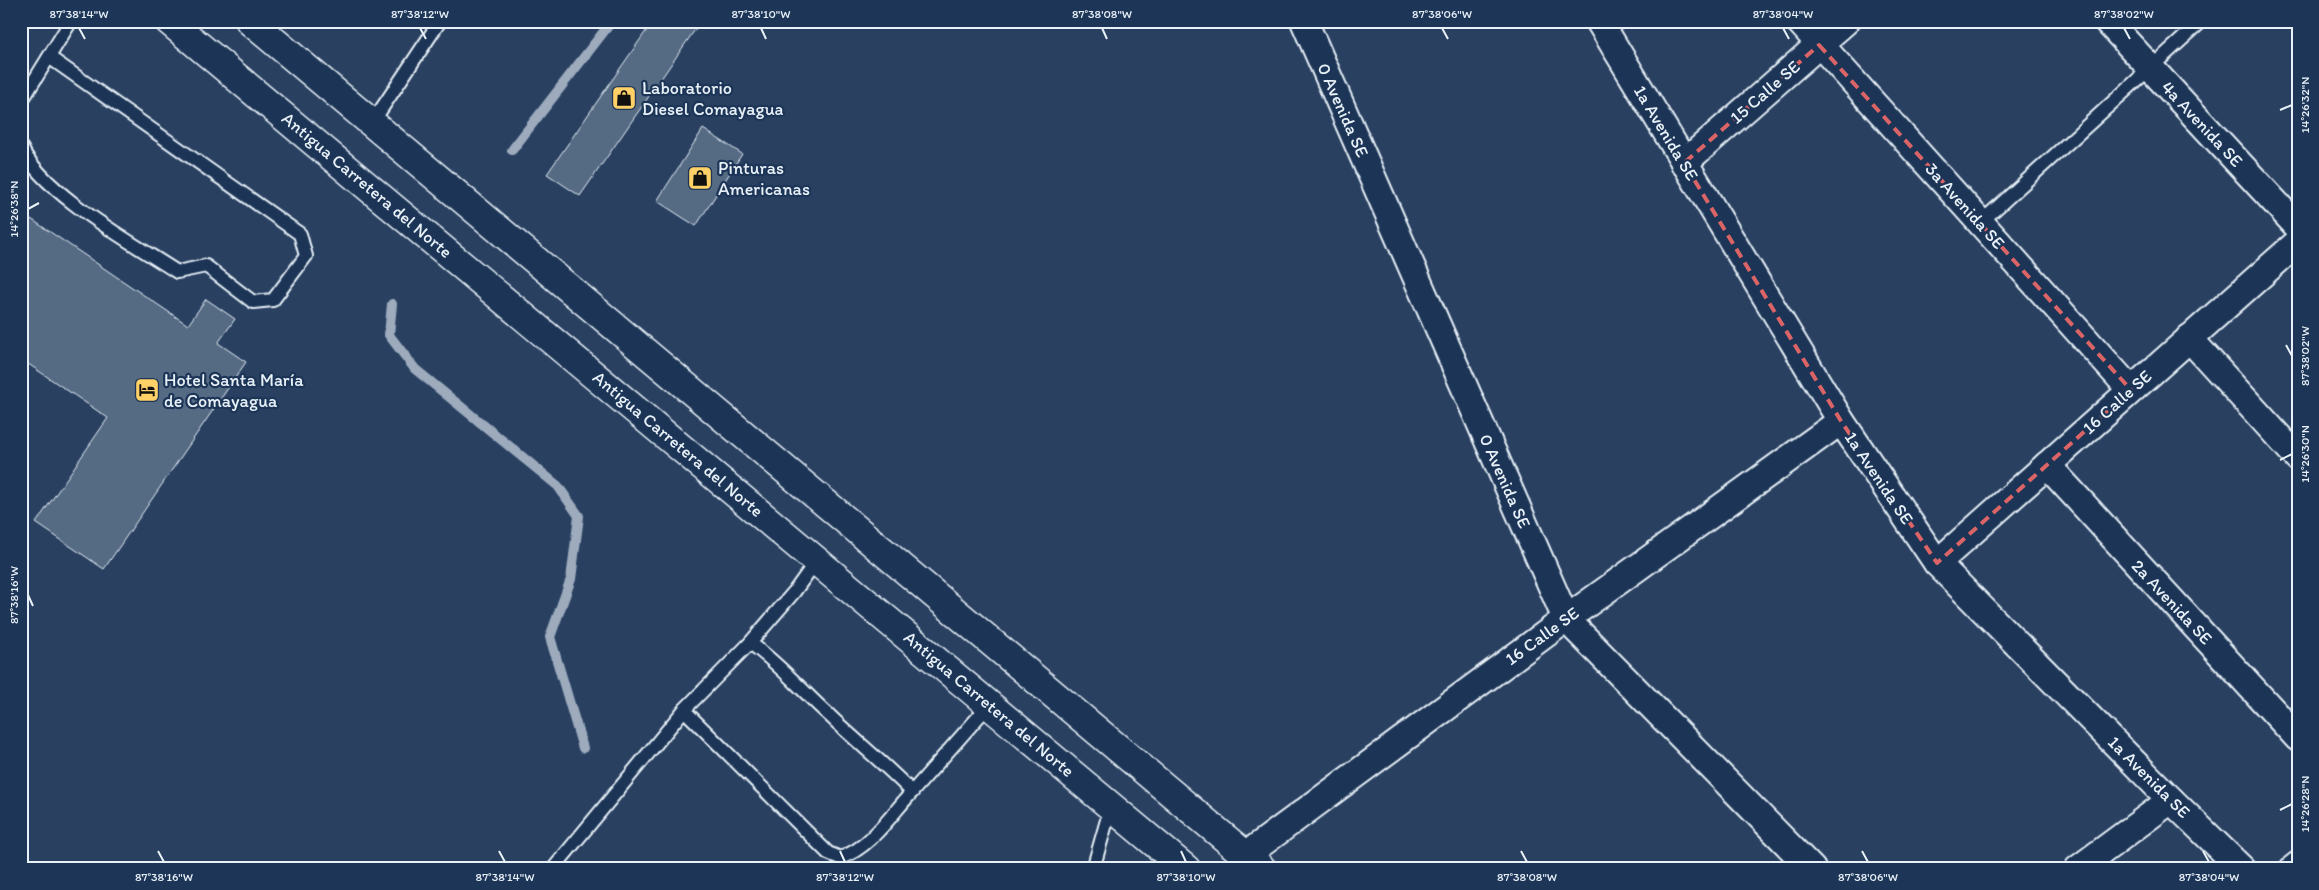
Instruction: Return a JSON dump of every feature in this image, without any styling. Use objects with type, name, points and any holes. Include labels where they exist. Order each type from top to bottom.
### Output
[{"type":"main road","name":"Antigua Carretera del Norte","points":[[170,21],[1186,869]]},
{"type":"main road","points":[[250,21],[1254,862]]},
{"type":"street","name":"0 Avenida SE","points":[[1304,21],[1566,619],[1812,869]]},
{"type":"street","name":"1a Avenida SE","points":[[1599,21],[1841,421],[1937,563],[2171,800],[2242,869]]},
{"type":"street","name":"3a Avenida SE","points":[[1799,21],[2131,390]]},
{"type":"street","name":"15 Calle SE","points":[[1684,162],[1846,21]]},
{"type":"street","name":"4a Avenida SE","points":[[2107,21],[2298,227]]},
{"type":"street","name":"16 Calle SE","points":[[1937,563],[2298,242]]},
{"type":"street","points":[[2189,338],[2298,458]]},
{"type":"street","name":"16 Calle SE","points":[[1254,862],[1566,619],[1841,421]]},
{"type":"street","name":"2a Avenida SE","points":[[2047,465],[2298,738]]},
{"type":"street","points":[[2078,869],[2171,800]]},
{"type":"street","points":[[2293,869],[2298,866]]},
{"type":"lane","points":[[21,102],[71,21]]},
{"type":"lane","points":[[372,123],[440,21]]},
{"type":"lane","points":[[1980,223],[2202,21]]},
{"type":"lane","points":[[21,147],[28,161],[66,199],[177,272],[206,266],[253,302],[273,300],[306,256],[300,234],[50,57]]},
{"type":"lane","points":[[553,869],[684,710],[750,644],[818,560]]},
{"type":"lane","points":[[750,644],[769,657],[829,716],[890,769],[912,792]]},
{"type":"lane","points":[[684,710],[828,852],[840,858],[854,853],[868,841],[989,705]]},
{"type":"lane","points":[[1093,869],[1111,806]]},
{"type":"highlighted area","points":[[1819,45],[2131,390],[1937,563],[1841,421],[1684,163]]},
{"type":"building","name":"Laboratorio Diesel Comayagua","points":[[653,21],[701,21],[580,196],[547,174]]},
{"type":"building","name":"Pinturas Americanas","points":[[703,129],[742,154],[696,226],[657,201]]},
{"type":"building","name":"Hotel Santa María de Comayagua","points":[[31,219],[188,325],[206,299],[235,319],[218,343],[246,362],[104,569],[36,523],[108,418],[21,359],[21,234]]},
{"type":"waterway","points":[[512,150],[612,21]]},
{"type":"waterway","points":[[392,304],[389,335],[415,369],[558,486],[579,516],[571,579],[550,637],[583,748]]},
{"type":"place","name":"Laboratorio Diesel Comayagua","points":[[624,98]]},
{"type":"place","name":"Pinturas Americanas","points":[[700,178]]},
{"type":"place","name":"Hotel Santa María de Comayagua","points":[[147,390]]}]
